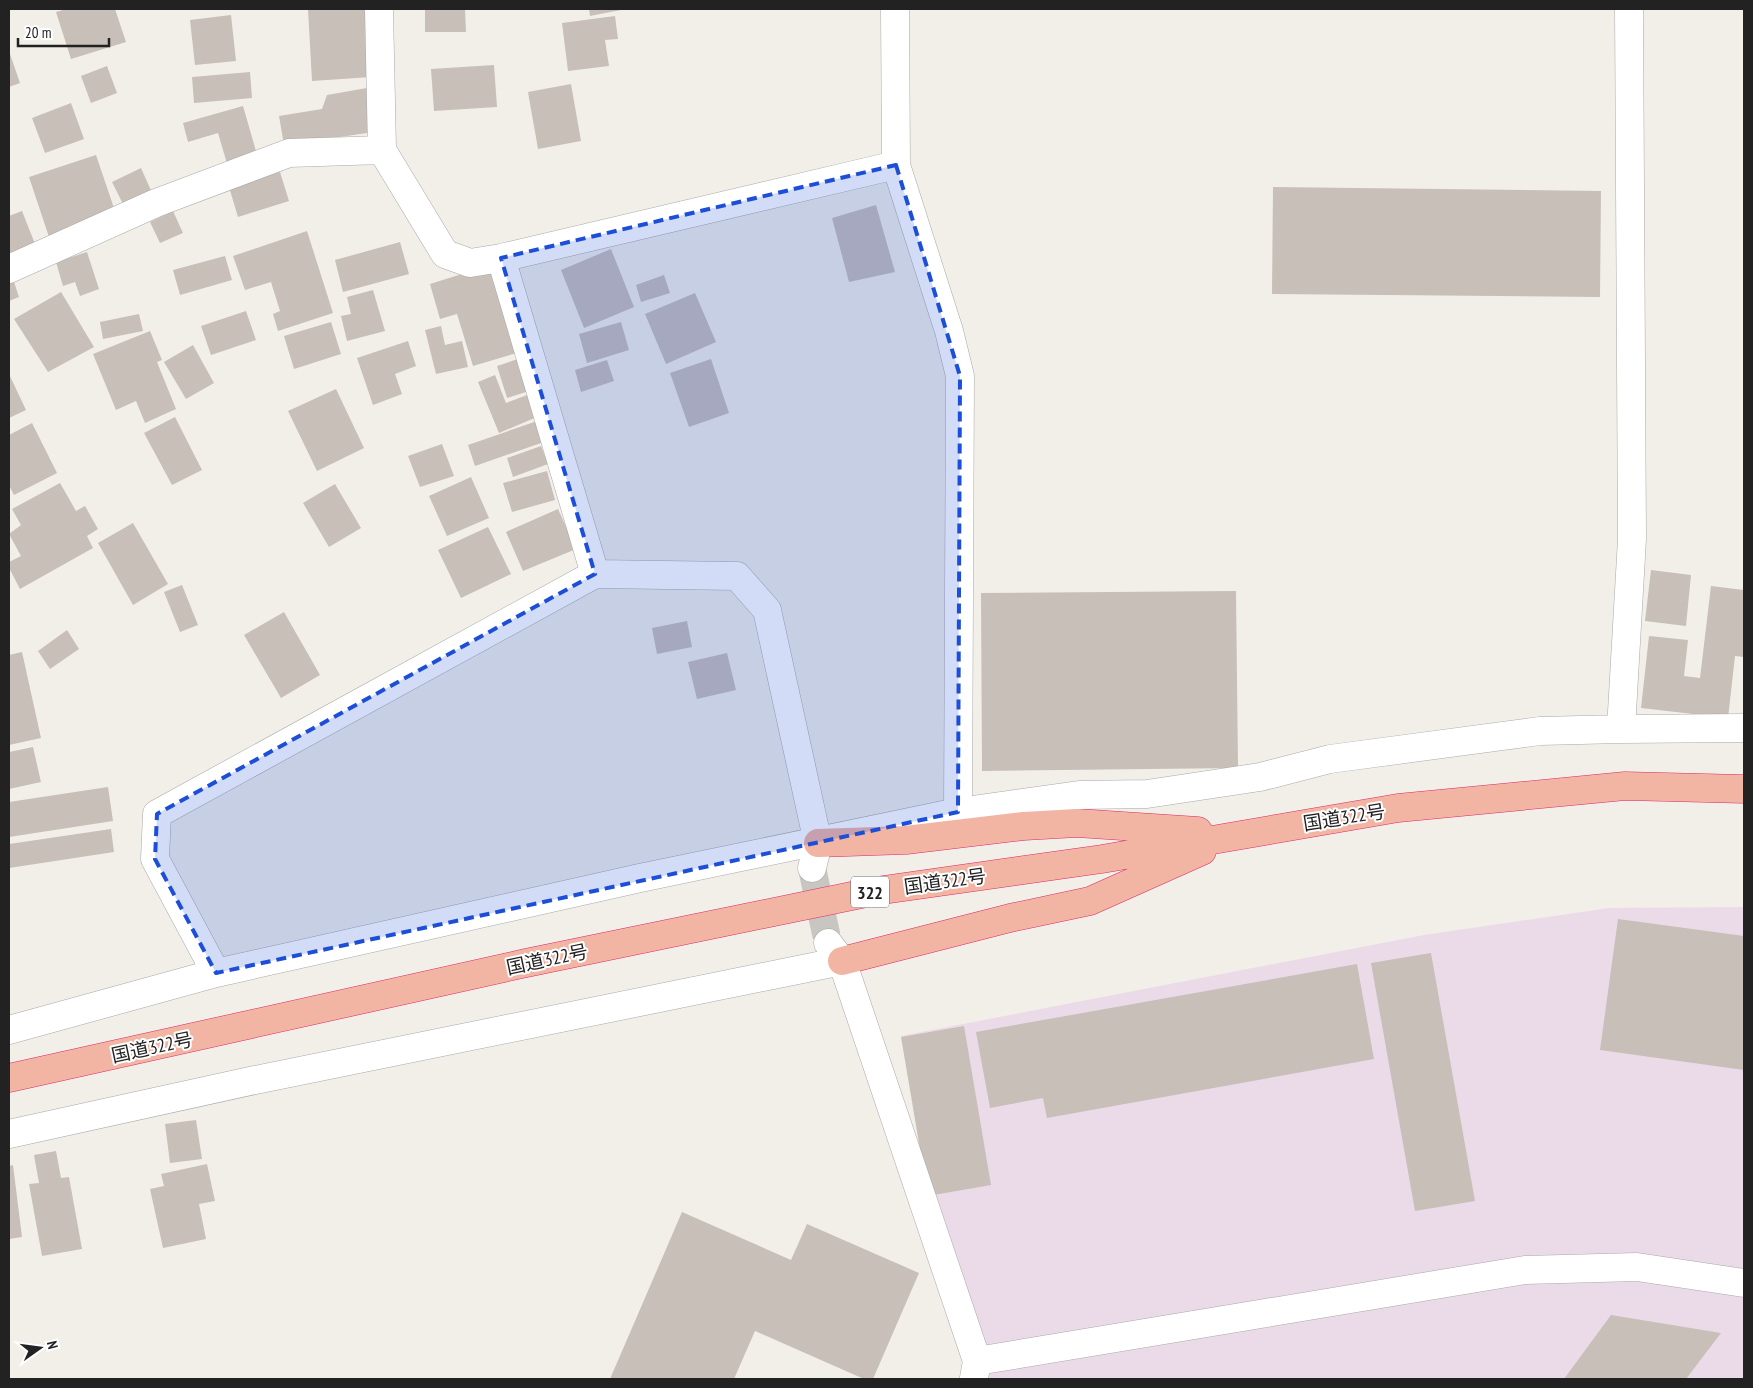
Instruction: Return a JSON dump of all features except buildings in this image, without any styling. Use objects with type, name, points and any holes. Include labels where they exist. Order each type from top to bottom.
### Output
[{"type":"highway","name":"国道322号","points":[[9,1078],[526,963],[867,893],[1102,859],[1242,833],[1398,808],[1615,787],[1744,789]]},
{"type":"highway","points":[[815,856],[906,840],[1024,826],[1077,823],[1242,833]]},
{"type":"highway","points":[[835,952],[1090,901],[1242,833]]},
{"type":"street","points":[[379,9],[382,150],[445,254],[470,263],[502,258],[896,165]]},
{"type":"street","points":[[895,9],[896,165],[949,331],[960,376],[958,812]]},
{"type":"street","points":[[1620,729],[1632,539],[1629,9]]},
{"type":"street","points":[[9,269],[156,203],[289,153],[382,150]]},
{"type":"street","points":[[502,258],[595,574]]},
{"type":"street","points":[[216,973],[156,860],[157,814],[595,574],[737,576],[767,610],[815,856]]},
{"type":"street","points":[[9,1030],[216,973],[640,878],[815,856],[958,812],[1079,796],[1147,794],[1260,777],[1330,759],[1540,730],[1744,728]]},
{"type":"street","points":[[9,1134],[835,952],[975,1370],[1525,1270],[1637,1267],[1744,1283]]},
{"type":"highlighted area","points":[[896,165],[960,376],[958,812],[216,973],[155,859],[157,814],[595,574],[501,258]]},
{"type":"shaded area","points":[[1744,907],[1744,1379],[968,1379],[901,1036],[1424,935],[1609,908]]},
{"type":"tunnel","points":[[812,868],[828,943]]}]
